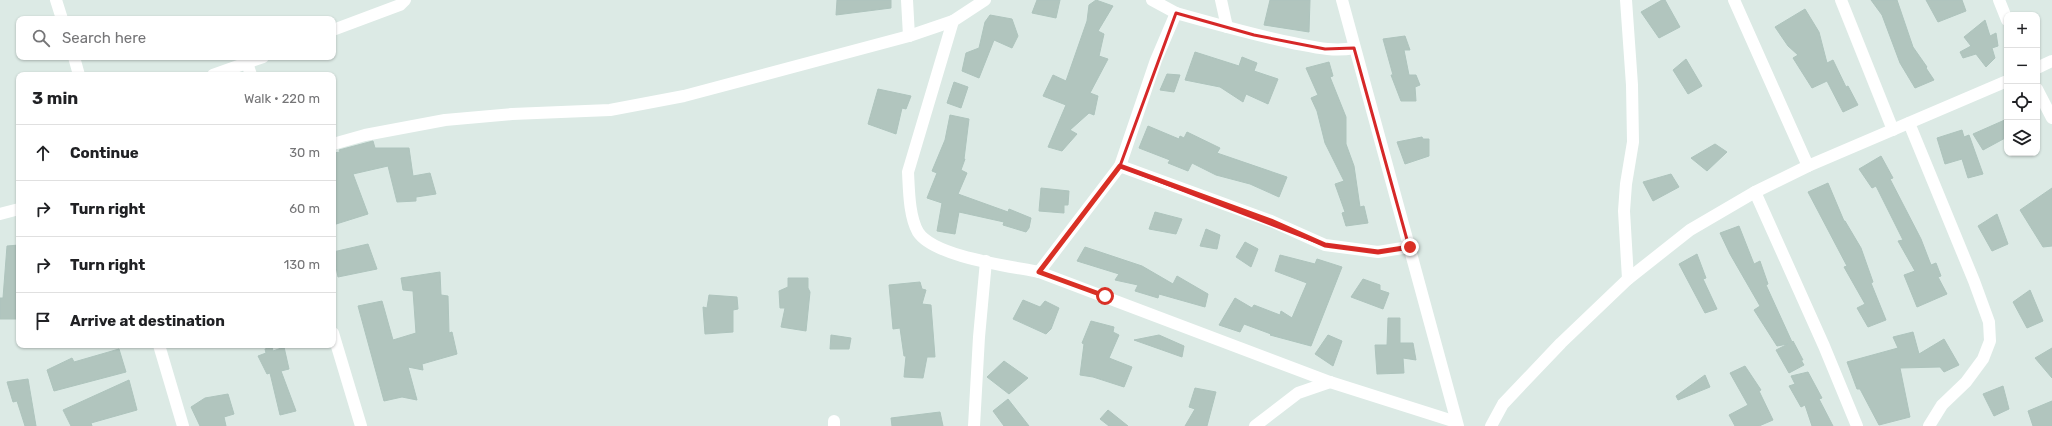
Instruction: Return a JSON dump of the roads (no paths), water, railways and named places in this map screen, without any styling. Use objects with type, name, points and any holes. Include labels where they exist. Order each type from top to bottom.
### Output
[{"type":"street","points":[[56,0],[61,16]]},
{"type":"street","points":[[336,29],[400,5],[405,0]]},
{"type":"street","points":[[907,0],[909,36]]},
{"type":"street","points":[[336,143],[365,135],[445,120],[512,114],[610,110],[684,96],[909,36],[953,21],[985,0]]},
{"type":"street","points":[[1152,0],[1176,13],[1254,35],[1325,49],[1344,50],[1354,48]]},
{"type":"street","points":[[1221,0],[1227,27]]},
{"type":"street","points":[[1342,0],[1457,424]]},
{"type":"street","points":[[1626,0],[1632,85],[1633,142],[1626,184],[1624,211],[1628,279]]},
{"type":"street","points":[[1734,0],[1808,166]]},
{"type":"street","points":[[1841,0],[1893,130]]},
{"type":"street","points":[[1999,0],[2004,12]]},
{"type":"street","points":[[1039,272],[1120,166],[1156,60],[1176,13]]},
{"type":"street","points":[[953,21],[908,172],[909,194],[918,231],[926,241],[951,253],[1039,272],[1330,382],[1457,424]]},
{"type":"street","points":[[75,60],[78,72]]},
{"type":"street","points":[[222,72],[255,60]]},
{"type":"street","points":[[2040,66],[2052,60]]},
{"type":"street","points":[[247,63],[250,72]]},
{"type":"street","points":[[1491,426],[1503,404],[1561,343],[1628,279],[1690,230],[1754,192],[1808,166],[2004,82]]},
{"type":"street","points":[[2040,95],[2052,118]]},
{"type":"street","points":[[1909,123],[1974,281],[1989,322],[1990,341],[1983,359],[1966,382],[1942,405],[1929,426]]},
{"type":"street","points":[[1120,166],[1271,221],[1325,245],[1378,252],[1410,247]]},
{"type":"street","points":[[1754,192],[1824,346],[1857,426]]},
{"type":"street","points":[[0,214],[16,210]]},
{"type":"street","points":[[974,426],[979,337],[986,261]]},
{"type":"street","points":[[336,343],[361,426]]},
{"type":"street","points":[[160,348],[183,426]]},
{"type":"street","points":[[1255,426],[1298,393],[1330,382]]}]
